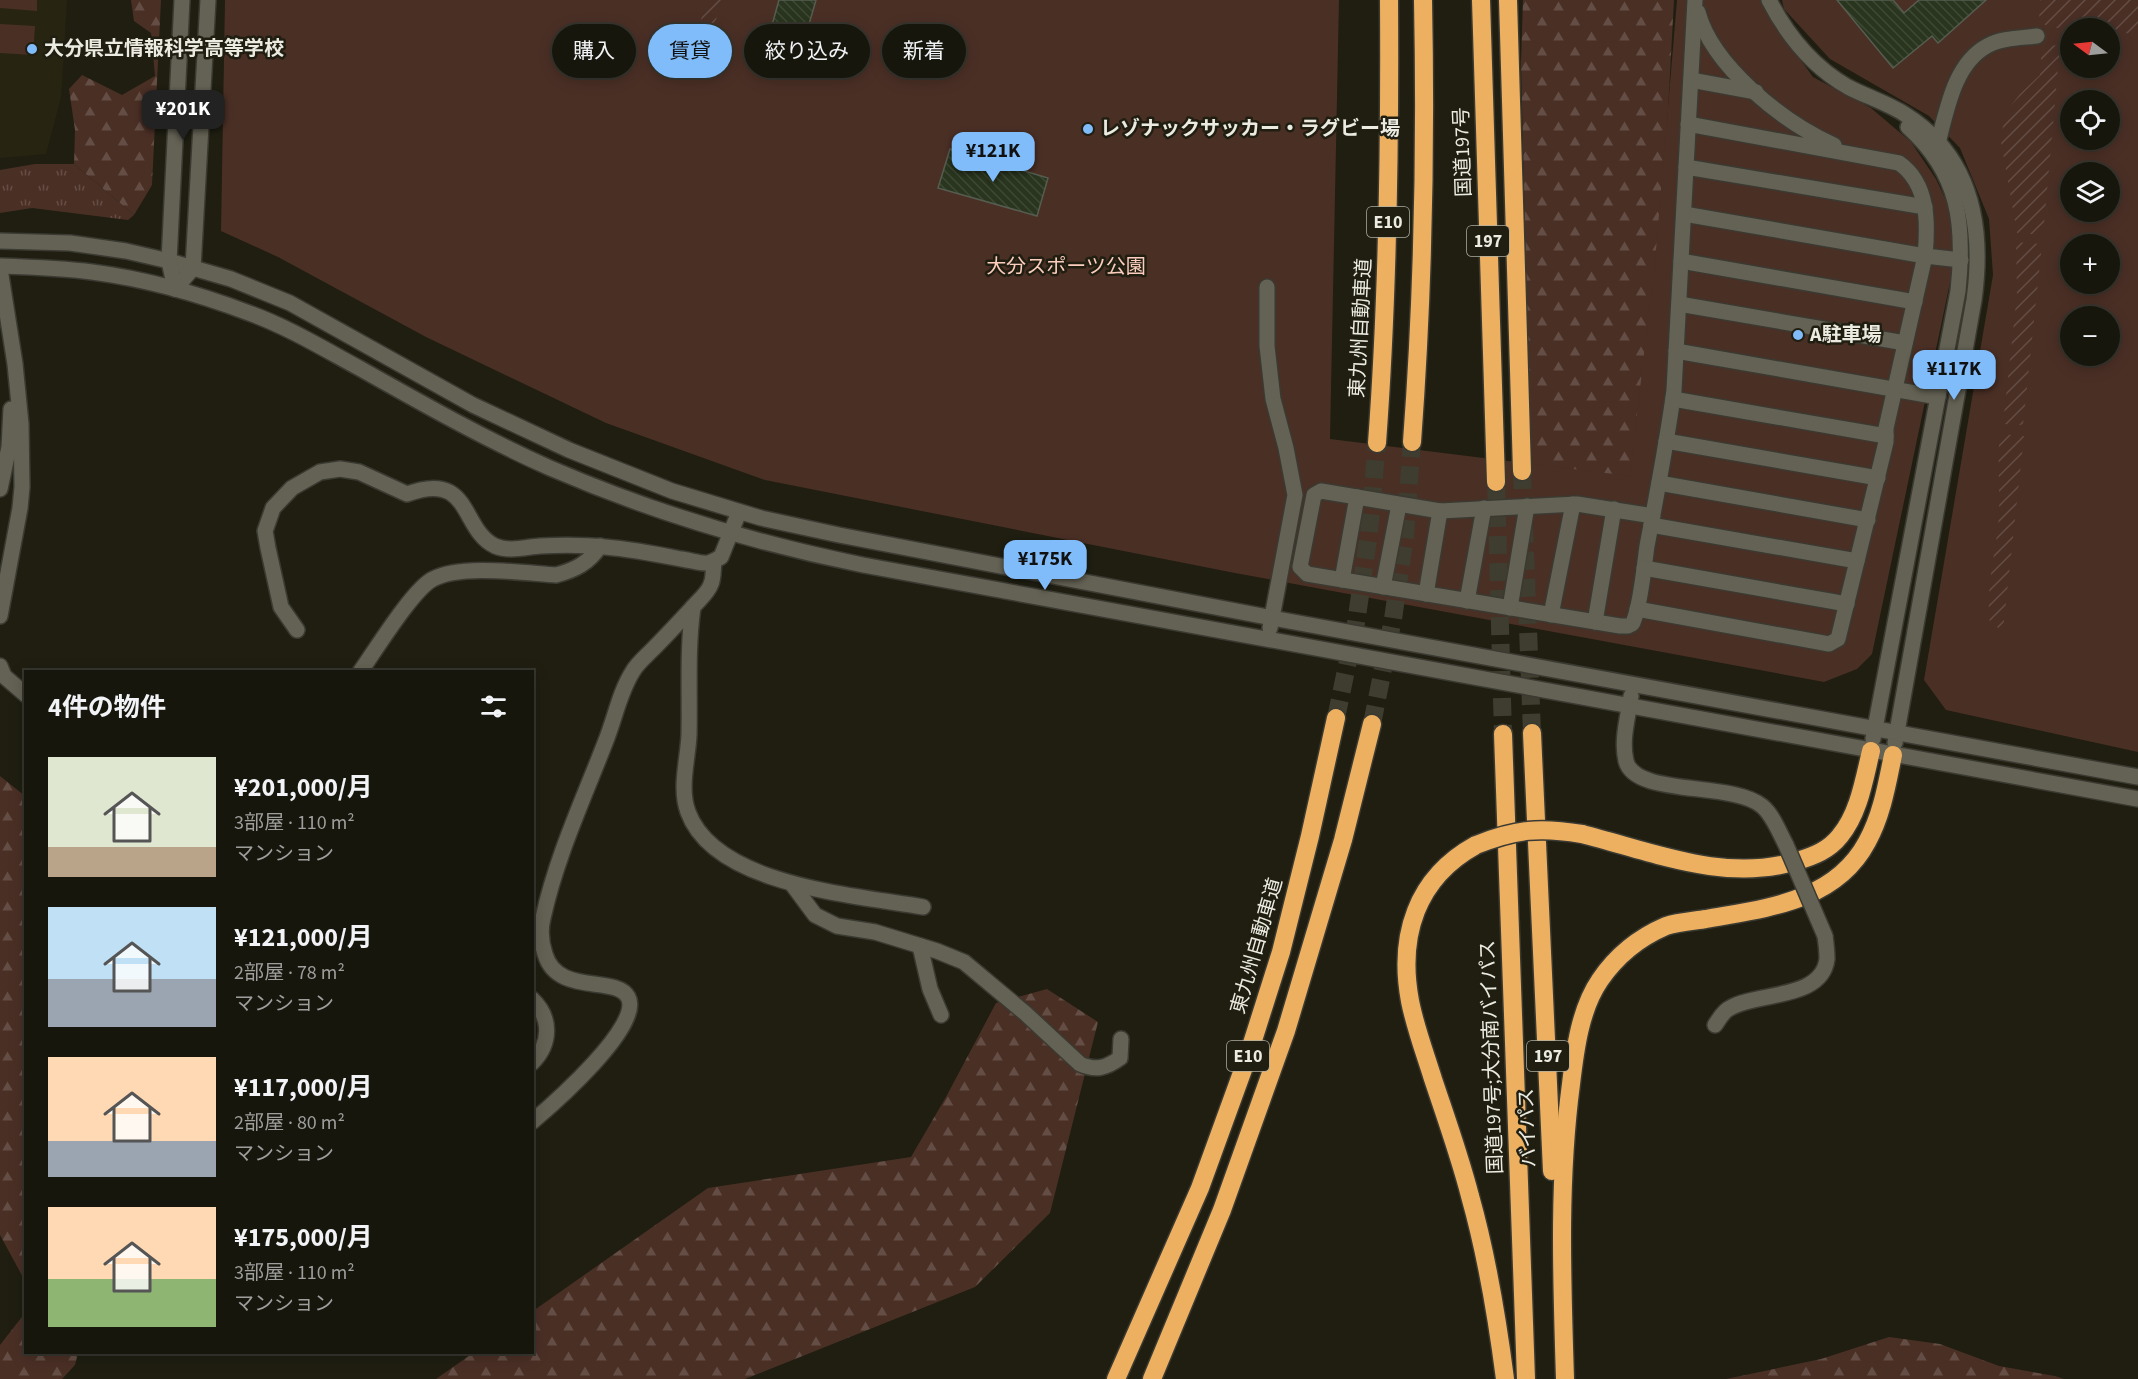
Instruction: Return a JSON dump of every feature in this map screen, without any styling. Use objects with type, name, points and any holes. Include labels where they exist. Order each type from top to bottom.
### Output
[{"type":"highway","name":"東九州自動車道","points":[[1377,443],[1385,339],[1390,118],[1389,0]]},
{"type":"highway","name":"E10","points":[[1412,442],[1419,355],[1424,217],[1424,0]]},
{"type":"highway","name":"国道197号","points":[[1481,0],[1496,482]]},
{"type":"highway","name":"197","points":[[1508,0],[1522,471]]},
{"type":"highway","name":"東九州自動車道","points":[[1116,1379],[1200,1188],[1248,1056],[1281,952],[1336,718]]},
{"type":"highway","name":"E10","points":[[1152,1379],[1222,1210],[1286,1031],[1343,840],[1372,724]]},
{"type":"highway","name":"バイパス","points":[[1532,733],[1549,1086],[1558,1379]]},
{"type":"highway","name":"国道197号;大分南バイパス","points":[[1503,734],[1526,1379]]},
{"type":"highway","points":[[1505,1379],[1494,1304],[1478,1225],[1416,1025],[1406,973],[1408,939],[1413,920],[1426,890],[1447,866],[1476,845],[1511,833],[1540,829],[1582,834],[1710,867],[1760,870],[1788,864],[1831,846],[1840,835],[1854,812],[1863,785],[1870,751]]},
{"type":"highway","points":[[1565,1379],[1562,1251],[1564,1136],[1574,1060],[1584,1014],[1598,982],[1617,956],[1637,941],[1668,925],[1780,905],[1815,892],[1830,883],[1849,866],[1867,842],[1880,810],[1893,755]]},
{"type":"street","points":[[175,288],[170,261],[182,0]]},
{"type":"street","points":[[175,288],[193,268],[208,0]]},
{"type":"street","points":[[1695,0],[1673,399],[1659,483],[1652,521],[1644,568],[1634,621],[1628,626],[1551,615],[1307,574],[1300,567],[1313,498],[1321,491],[1440,511],[1573,504],[1614,509],[1652,521],[1857,561]]},
{"type":"street","points":[[1695,0],[1704,31],[1726,62],[1756,92],[1797,124],[1824,141],[1851,152]]},
{"type":"street","points":[[1769,0],[1791,35],[1815,63],[1848,87],[1904,113],[1938,143],[1961,176],[1973,208],[1978,241],[1977,280],[1893,755]]},
{"type":"street","points":[[1938,143],[1950,97],[1965,65],[1986,46],[2007,40],[2037,36]]},
{"type":"street","points":[[1690,80],[1756,92]]},
{"type":"street","points":[[1867,96],[1918,136],[1939,164],[1954,196],[1961,236],[1958,291],[1870,751]]},
{"type":"street","points":[[1636,609],[1829,644],[1834,643],[1840,634],[1878,478],[1894,389],[1925,256],[1927,227],[1925,207],[1917,184],[1905,167],[1892,160],[1688,124]]},
{"type":"street","points":[[1686,166],[1925,207]]},
{"type":"street","points":[[1684,214],[1925,256],[1961,260]]},
{"type":"street","points":[[0,241],[49,242],[126,251],[231,279],[290,303],[473,405],[569,450],[672,491],[739,512],[839,535],[1272,618],[2138,777]]},
{"type":"street","points":[[1681,261],[1915,302]]},
{"type":"street","points":[[0,616],[22,487],[21,424],[15,364],[0,267],[94,272],[175,288],[242,310],[303,337],[452,420],[549,467],[672,515],[731,534],[852,563],[2138,799]]},
{"type":"street","points":[[1267,287],[1267,346],[1273,399],[1295,495],[1268,640]]},
{"type":"street","points":[[1679,304],[1905,343]]},
{"type":"street","points":[[1676,351],[1938,397]]},
{"type":"street","points":[[0,489],[9,447],[15,364]]},
{"type":"street","points":[[1673,399],[1886,436]]},
{"type":"street","points":[[1666,441],[1878,478]]},
{"type":"street","points":[[297,630],[281,607],[265,531],[273,508],[279,501],[292,488],[320,472],[340,469],[358,472],[407,494],[420,489],[446,491],[458,498],[480,532],[496,546],[511,549],[600,546],[707,564],[721,557],[739,512]]},
{"type":"street","points":[[1659,483],[1868,520]]},
{"type":"street","points":[[1295,495],[1313,498]]},
{"type":"street","points":[[1342,580],[1356,497]]},
{"type":"street","points":[[1551,615],[1573,504]]},
{"type":"street","points":[[1383,587],[1399,505]]},
{"type":"street","points":[[1510,608],[1527,506]]},
{"type":"street","points":[[1467,601],[1484,508]]},
{"type":"street","points":[[1595,622],[1614,509]]},
{"type":"street","points":[[1426,594],[1440,511]]},
{"type":"street","points":[[361,670],[407,605],[433,579],[449,573],[465,571],[556,575],[570,572],[584,565],[600,546]]},
{"type":"street","points":[[534,1120],[597,1062],[620,1028],[630,1007],[630,998],[625,993],[604,985],[571,980],[552,968],[542,945],[542,920],[559,863],[612,726],[621,694],[633,670],[693,608],[712,583],[714,561]]},
{"type":"street","points":[[1644,568],[1847,604]]},
{"type":"street","points":[[693,608],[688,640],[689,734],[684,792],[687,810],[694,825],[728,858],[756,873],[792,884],[923,907]]},
{"type":"street","points":[[0,666],[4,676],[24,693]]},
{"type":"street","points":[[1633,685],[1624,746],[1626,763],[1636,775],[1652,782],[1722,791],[1758,802],[1769,813],[1786,845],[1825,936],[1827,959],[1824,968],[1813,983],[1799,990],[1747,1000],[1727,1009],[1715,1025]]},
{"type":"street","points":[[792,884],[815,915],[837,926],[875,932],[964,962],[1025,1013],[1080,1064],[1091,1069],[1103,1068],[1120,1058],[1121,1039]]},
{"type":"street","points":[[920,946],[930,990],[941,1015]]},
{"type":"street","points":[[534,1001],[541,1007],[547,1021],[548,1038],[540,1056],[534,1061]]},
{"type":"shaded area","name":"大分県立情報科学高等学校","points":[[0,0],[67,0],[61,97],[46,154],[0,158]]},
{"type":"green space","points":[[0,0],[37,0],[37,11],[0,8]]},
{"type":"green space","points":[[131,0],[161,0],[152,185],[134,215],[74,164],[75,130],[69,89],[82,75],[122,95],[155,76],[151,33],[134,21]]},
{"type":"green space","name":"大分スポーツ公園","points":[[225,0],[1339,0],[1330,439],[1630,476],[1656,250],[1677,0],[1763,0],[1779,30],[1813,77],[1871,108],[1911,142],[1936,179],[1957,224],[1952,273],[1872,654],[1857,669],[1824,682],[1235,573],[765,480],[606,423],[426,337],[278,257],[221,231]]},
{"type":"green space","points":[[706,0],[721,0],[715,24],[700,24]]},
{"type":"green space","points":[[1523,0],[1674,0],[1654,368],[1636,485],[1531,480],[1521,63]]},
{"type":"green space","points":[[1782,0],[2138,0],[2138,752],[1946,710],[1924,680],[1993,275],[1989,219],[1960,148],[1929,116],[1830,59],[1784,9]]},
{"type":"green space","points":[[2040,0],[2138,0],[2138,34],[2120,33],[2120,18],[2060,18],[2060,28],[2050,28],[2039,21]]},
{"type":"green space","points":[[0,24],[35,26],[33,55],[0,53]]},
{"type":"green space","points":[[2042,44],[2060,46],[2043,235],[2017,233],[2000,136],[2009,108],[2040,75]]},
{"type":"green space","points":[[35,164],[74,164],[134,215],[128,220],[32,208],[0,213],[0,170]]},
{"type":"green space","points":[[2016,242],[2042,244],[2023,425],[2003,424],[2017,294]]},
{"type":"green space","points":[[2000,434],[2024,436],[2003,630],[1990,624],[1989,610],[1990,582],[1999,513]]},
{"type":"green space","points":[[0,776],[24,795],[24,1279],[0,1235]]},
{"type":"green space","points":[[1047,989],[1098,1022],[1050,1213],[975,1287],[745,1379],[436,1379],[472,1354],[534,1354],[534,1310],[708,1188],[911,1157],[996,1003]]},
{"type":"green space","points":[[24,1314],[24,1354],[78,1354],[75,1365],[62,1379],[0,1379],[0,1345]]},
{"type":"green space","points":[[1889,1337],[1940,1344],[1999,1366],[2064,1379],[1726,1379],[1821,1359]]},
{"type":"building","points":[[779,0],[816,0],[809,24],[772,24]]},
{"type":"building","points":[[1837,0],[1893,0],[1904,13],[1919,0],[1986,0],[1938,43],[1932,36],[1893,68]]},
{"type":"building","points":[[950,149],[1048,178],[1037,216],[938,188]]},
{"type":"tunnel","points":[[1372,724],[1393,619],[1405,536],[1412,442]]},
{"type":"tunnel","points":[[1336,718],[1356,623],[1369,533],[1377,443]]},
{"type":"tunnel","points":[[1522,471],[1532,733]]},
{"type":"tunnel","points":[[1496,482],[1503,734]]},
{"type":"place","name":"大分県立情報科学高等学校","points":[[32,49]]},
{"type":"place","name":"レゾナックサッカー・ラグビー場","points":[[1088,129]]},
{"type":"place","name":"A駐車場","points":[[1798,335]]}]
